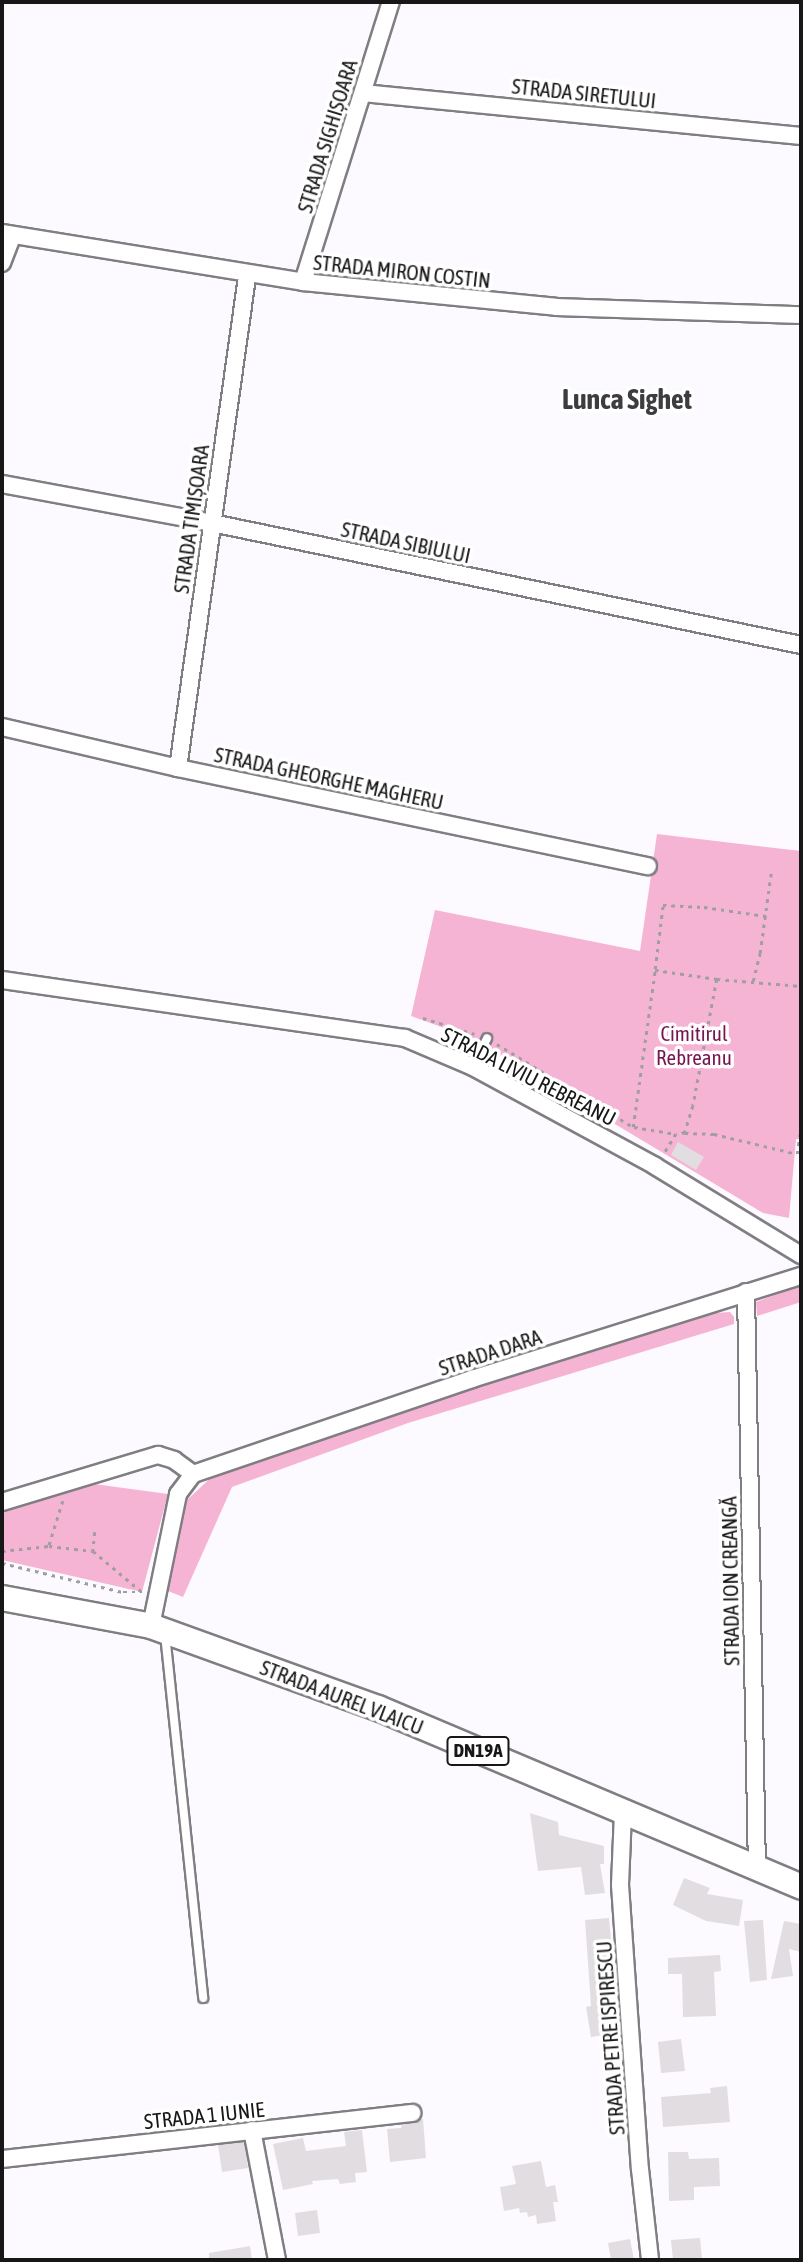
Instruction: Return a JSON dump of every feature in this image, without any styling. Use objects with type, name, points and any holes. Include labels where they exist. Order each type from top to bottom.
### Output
[{"type":"main road","name":"DN19A","points":[[2,1598],[158,1628]]},
{"type":"main road","name":"STRADA AUREL VLAICU","points":[[158,1628],[378,1708],[801,1888]]},
{"type":"street","name":"STRADA SIGHIȘOARA","points":[[303,282],[391,2]]},
{"type":"street","name":"STRADA SIRETULUI","points":[[363,93],[801,136]]},
{"type":"street","name":"STRADA MIRON COSTIN","points":[[7,234],[303,282],[556,307],[801,314]]},
{"type":"street","points":[[2,263],[7,234]]},
{"type":"street","name":"STRADA TIMIȘOARA","points":[[178,768],[247,275]]},
{"type":"street","name":"STRADA SIBIULUI","points":[[2,484],[212,523],[801,645]]},
{"type":"street","name":"STRADA GHEORGHE MAGHERU","points":[[2,727],[178,768],[648,866]]},
{"type":"street","name":"STRADA LIVIU REBREANU","points":[[2,979],[405,1038],[473,1067],[656,1166],[801,1255]]},
{"type":"street","name":"STRADA DARA","points":[[193,1474],[472,1379],[801,1276]]},
{"type":"street","name":"STRADA ION CREANGĂ","points":[[746,1292],[757,1869]]},
{"type":"street","points":[[2,1502],[158,1455],[174,1460],[193,1474],[178,1494],[158,1628]]},
{"type":"street","name":"STRADA PETRE ISPIRESCU","points":[[623,1813],[620,1885],[640,2169],[650,2260]]},
{"type":"street","name":"STRADA 1 IUNIE","points":[[2,2159],[412,2113]]},
{"type":"street","points":[[253,2130],[277,2260]]},
{"type":"lane","points":[[473,1067],[487,1038]]},
{"type":"lane","points":[[158,1628],[203,1997]]},
{"type":"path","points":[[753,981],[766,916],[771,873]]},
{"type":"path","points":[[633,1127],[663,905],[704,907],[766,916]]},
{"type":"path","points":[[655,970],[717,979],[801,986]]},
{"type":"path","points":[[685,1133],[693,1106],[717,979]]},
{"type":"path","points":[[423,1018],[487,1038],[633,1127],[676,1134],[714,1135],[797,1154],[801,1126]]},
{"type":"path","points":[[656,1166],[676,1134]]},
{"type":"path","points":[[49,1546],[63,1500]]},
{"type":"path","points":[[93,1551],[95,1532]]},
{"type":"path","points":[[2,1551],[49,1546],[93,1551],[142,1592],[123,1592],[2,1563]]},
{"type":"green space","name":"Cimitirul Rebreanu","points":[[657,834],[801,851],[801,1139],[796,1139],[789,1218],[763,1213],[472,1038],[411,1016],[435,910],[640,951]]},
{"type":"green space","points":[[801,1285],[801,1302],[757,1316],[756,1302]]},
{"type":"green space","points":[[730,1312],[734,1317],[734,1324],[408,1423],[232,1487],[183,1597],[168,1591],[187,1500],[218,1471],[421,1404],[716,1313]]},
{"type":"green space","points":[[72,1481],[168,1494],[142,1592],[2,1560],[2,1501]]},
{"type":"building","points":[[678,1142],[704,1157],[696,1170],[671,1155]]},
{"type":"building","points":[[530,1813],[558,1822],[559,1835],[604,1846],[604,1864],[600,1864],[605,1893],[585,1895],[581,1867],[538,1871]]},
{"type":"building","points":[[684,1878],[710,1888],[707,1894],[743,1900],[739,1926],[706,1921],[673,1905]]},
{"type":"building","points":[[609,1918],[615,1983],[610,1984],[617,2033],[591,2037],[586,2007],[591,2006],[585,1920]]},
{"type":"building","points":[[763,1920],[767,1980],[750,1982],[744,1921]]},
{"type":"building","points":[[784,1921],[801,1924],[801,1952],[789,1949],[793,1976],[771,1979]]},
{"type":"building","points":[[720,1955],[721,1971],[714,1972],[716,2016],[683,2017],[682,1974],[668,1974],[668,1958]]},
{"type":"building","points":[[681,2039],[685,2071],[661,2073],[658,2042]]},
{"type":"building","points":[[727,2086],[730,2122],[663,2127],[661,2097],[711,2093],[710,2088]]},
{"type":"building","points":[[423,2119],[426,2158],[390,2162],[387,2129],[401,2128],[402,2125]]},
{"type":"building","points":[[362,2130],[367,2172],[355,2173],[356,2182],[340,2184],[338,2179],[312,2181],[313,2184],[283,2190],[273,2144],[303,2138],[306,2151],[346,2146],[344,2132]]},
{"type":"building","points":[[244,2142],[248,2168],[222,2172],[218,2145]]},
{"type":"building","points":[[668,2152],[688,2152],[689,2159],[719,2158],[720,2186],[694,2187],[694,2200],[669,2201]]},
{"type":"building","points":[[541,2161],[546,2187],[555,2185],[558,2202],[553,2202],[556,2221],[537,2224],[536,2215],[528,2217],[527,2212],[520,2213],[519,2208],[504,2211],[500,2187],[516,2184],[512,2166]]},
{"type":"building","points":[[317,2210],[320,2233],[298,2236],[295,2213]]},
{"type":"building","points":[[700,2238],[702,2260],[673,2260],[671,2240]]},
{"type":"building","points":[[630,2239],[634,2260],[611,2260],[608,2243]]},
{"type":"building","points":[[250,2246],[252,2260],[209,2260],[209,2253]]},
{"type":"district","name":"Lunca Sighet","points":[[627,399]]}]
